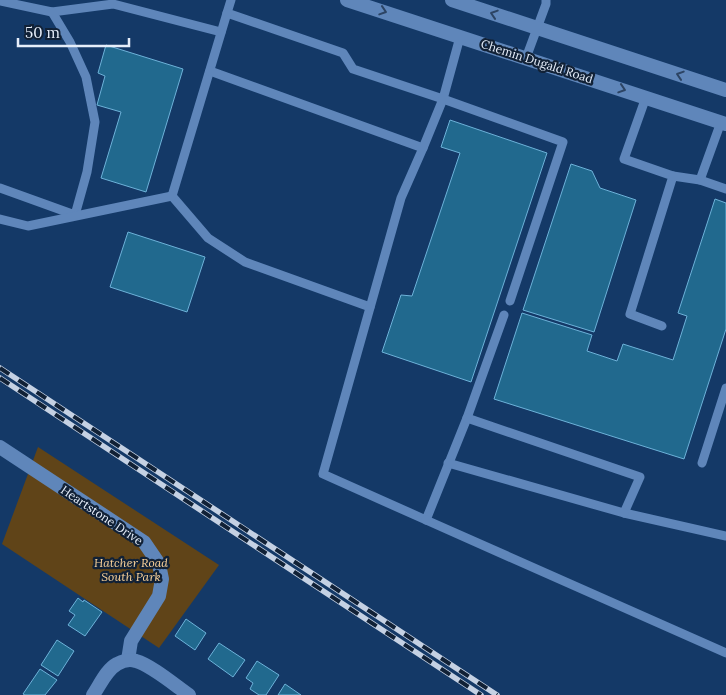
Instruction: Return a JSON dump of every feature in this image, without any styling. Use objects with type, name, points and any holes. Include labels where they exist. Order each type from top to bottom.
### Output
[{"type":"main road","name":"Chemin Dugald Road","points":[[348,0],[723,123]]},
{"type":"main road","points":[[452,0],[726,90]]},
{"type":"main road","name":"Heartstone Drive","points":[[0,447],[144,542],[159,564],[162,579],[159,596],[131,641],[128,660]]},
{"type":"main road","points":[[93,695],[109,670],[118,663],[128,660],[145,665],[189,695]]},
{"type":"lane","points":[[0,0],[52,12],[113,4],[221,32]]},
{"type":"lane","points":[[172,196],[231,0]]},
{"type":"lane","points":[[526,58],[546,0]]},
{"type":"lane","points":[[52,12],[70,42],[86,77],[95,122],[87,172],[75,216]]},
{"type":"lane","points":[[227,14],[343,53],[353,69],[563,142],[510,301]]},
{"type":"lane","points":[[460,37],[443,99],[401,198],[323,474],[726,653]]},
{"type":"lane","points":[[210,71],[423,148]]},
{"type":"lane","points":[[646,97],[624,159],[673,176],[700,180],[726,189]]},
{"type":"lane","points":[[700,180],[723,123]]},
{"type":"lane","points":[[662,326],[630,314],[673,176]]},
{"type":"lane","points":[[0,188],[75,216]]},
{"type":"lane","points":[[0,219],[28,226],[172,196]]},
{"type":"lane","points":[[172,196],[208,238],[245,262],[370,307]]},
{"type":"lane","points":[[426,520],[467,418],[504,315]]},
{"type":"lane","points":[[702,463],[726,388]]},
{"type":"lane","points":[[467,418],[640,477],[624,513]]},
{"type":"lane","points":[[448,463],[624,513],[726,536]]},
{"type":"green space","name":"Hatcher Road South Park","points":[[38,447],[219,565],[159,648],[2,544]]},
{"type":"building","points":[[106,45],[183,69],[146,192],[101,178],[121,112],[97,105],[105,76],[98,73]]},
{"type":"building","points":[[450,120],[547,153],[471,382],[382,352],[401,295],[412,296],[460,153],[441,147]]},
{"type":"building","points":[[571,164],[592,171],[600,188],[636,200],[594,332],[523,310]]},
{"type":"building","points":[[715,199],[726,203],[726,329],[684,459],[494,399],[522,313],[592,335],[587,351],[617,361],[623,344],[673,360],[687,316],[678,313]]},
{"type":"building","points":[[128,232],[205,257],[187,312],[110,287]]},
{"type":"building","points":[[78,598],[102,612],[85,636],[68,625],[75,615],[69,611]]},
{"type":"building","points":[[186,619],[206,633],[195,650],[175,636]]},
{"type":"building","points":[[57,640],[74,651],[58,676],[41,665]]},
{"type":"building","points":[[219,643],[245,660],[233,677],[208,659]]},
{"type":"building","points":[[257,661],[279,675],[266,695],[259,695],[250,689],[253,683],[246,678]]},
{"type":"building","points":[[40,669],[57,680],[45,695],[23,694]]},
{"type":"building","points":[[285,684],[301,695],[278,695]]},
{"type":"railway","points":[[0,368],[497,695]]},
{"type":"railway","points":[[0,378],[481,695]]}]
